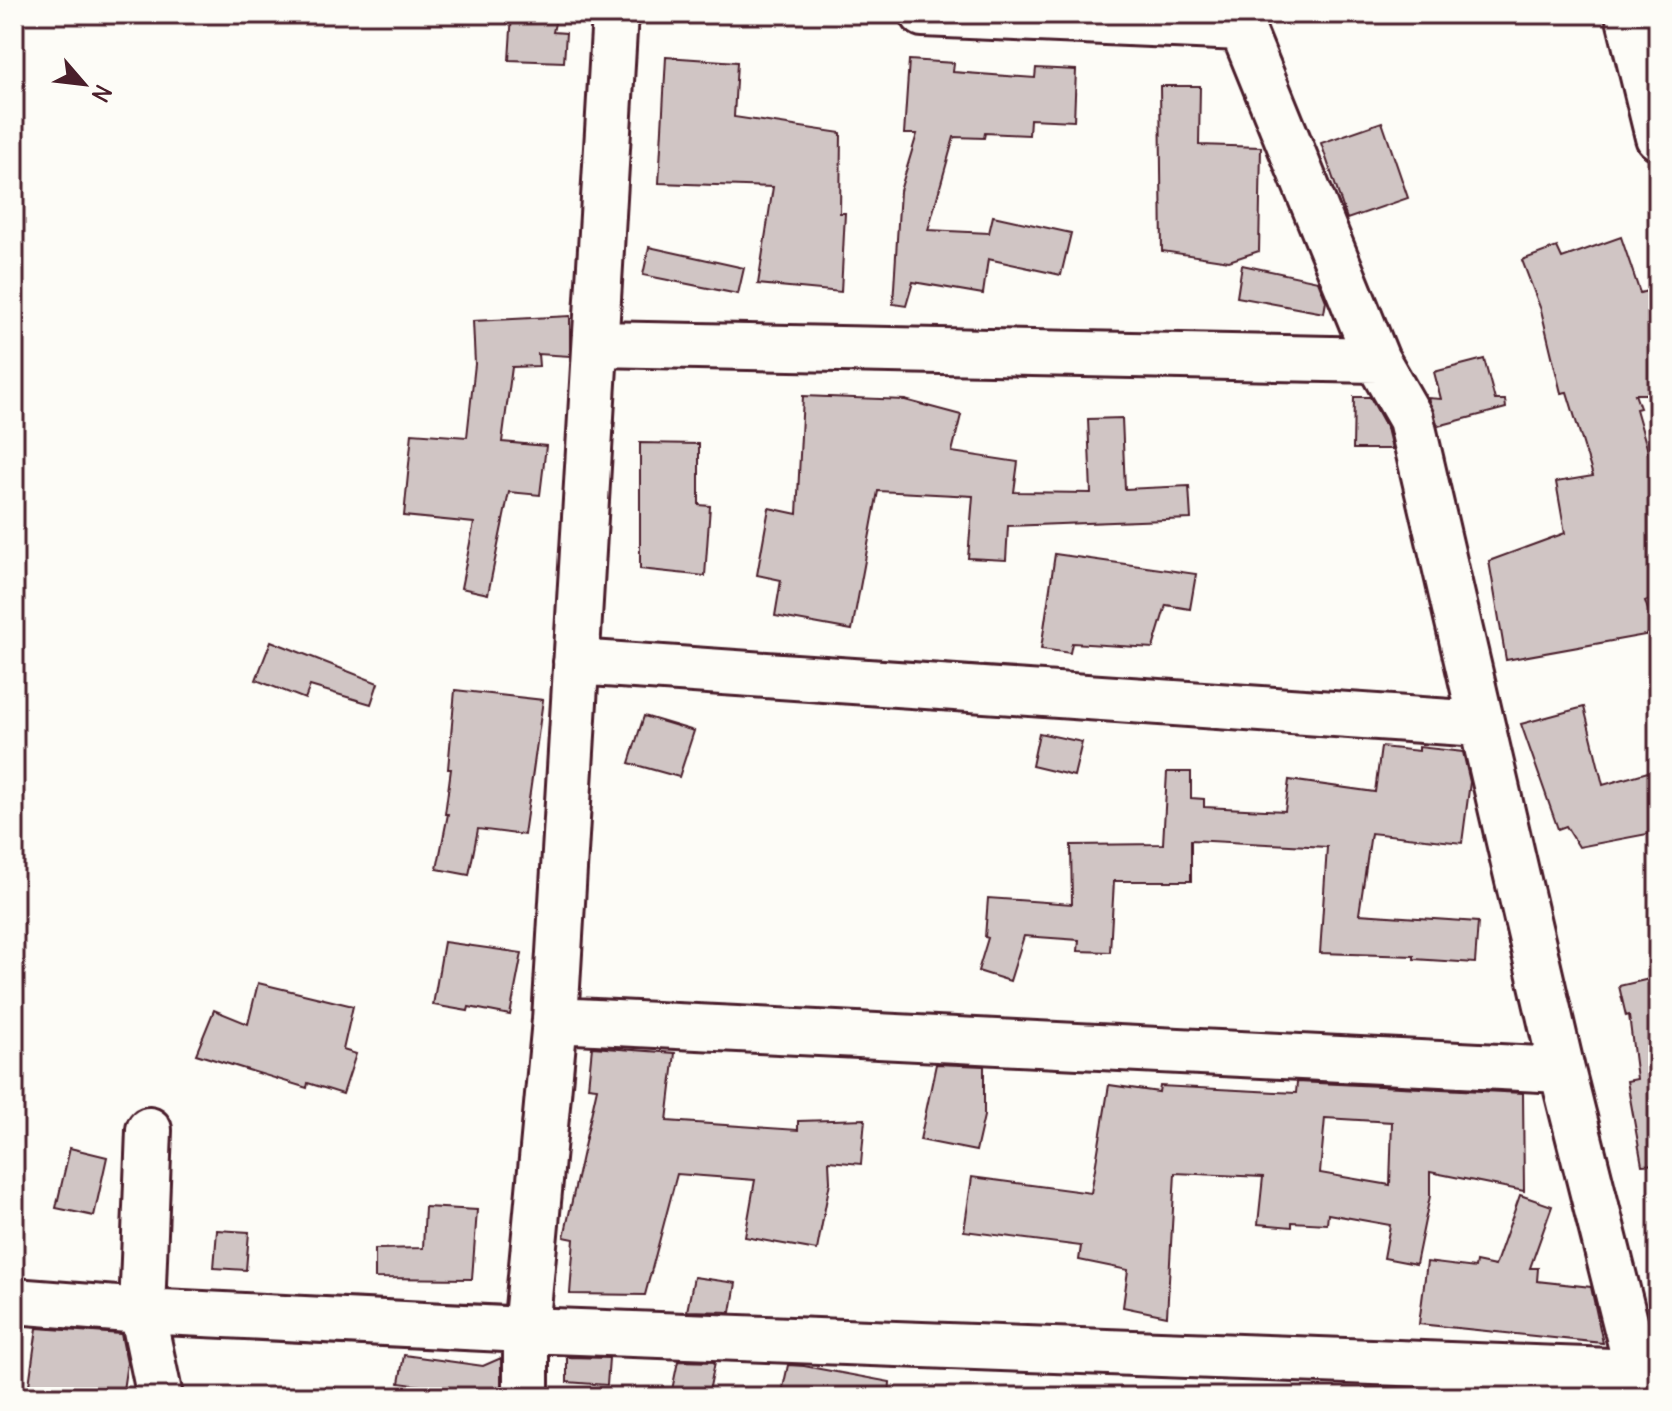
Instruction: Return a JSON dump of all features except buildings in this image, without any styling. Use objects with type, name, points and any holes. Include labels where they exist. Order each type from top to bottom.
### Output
[{"type":"street","points":[[526,1397],[526,1330],[555,1020],[615,14]]},
{"type":"street","points":[[14,1301],[142,1311],[1640,1384],[1562,1070],[1411,419],[1377,360],[1242,21],[923,14]]},
{"type":"street","points":[[1628,14],[1658,137]]},
{"type":"street","points":[[597,344],[1377,360]]},
{"type":"street","points":[[576,662],[1480,724]]},
{"type":"street","points":[[555,1020],[1562,1070]]},
{"type":"street","points":[[149,1130],[142,1311],[160,1397]]}]
